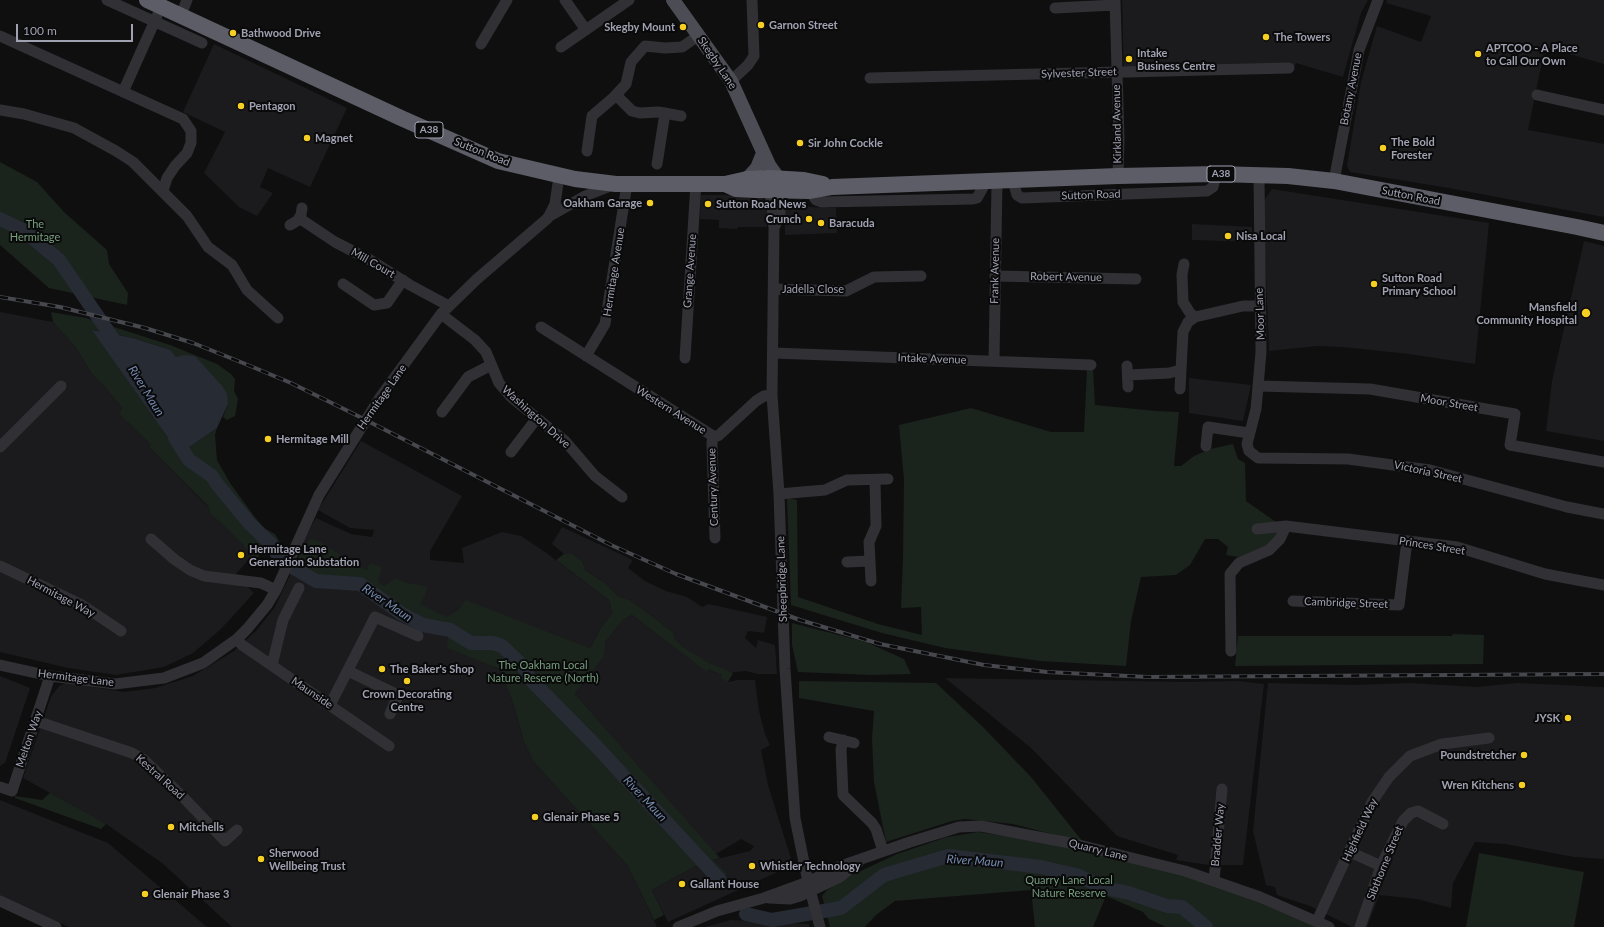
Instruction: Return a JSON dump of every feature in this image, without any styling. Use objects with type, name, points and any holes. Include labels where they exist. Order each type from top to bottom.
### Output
[{"type":"highway","name":"Sutton Road","points":[[154,3],[498,161],[559,176],[592,182],[621,184],[725,184],[747,179],[832,187],[1118,176],[1216,174],[1258,175],[1334,181],[1577,226],[1604,233]]},
{"type":"highway","name":"Sutton Road","points":[[725,184],[736,188],[774,182]]},
{"type":"main road","name":"Skegby Lane","points":[[673,0],[731,81],[763,153],[774,182]]},
{"type":"main road","points":[[747,179],[757,168],[763,153]]},
{"type":"street","points":[[107,0],[202,43]]},
{"type":"street","points":[[181,15],[187,0]]},
{"type":"street","points":[[481,44],[507,0]]},
{"type":"street","points":[[565,0],[586,30]]},
{"type":"street","points":[[561,48],[629,0]]},
{"type":"street","points":[[731,81],[748,65],[754,56],[752,0]]},
{"type":"street","name":"Botany Avenue","points":[[1334,181],[1359,50],[1378,0]]},
{"type":"street","points":[[1055,8],[1115,2]]},
{"type":"street","name":"Kirkland Avenue","points":[[1115,2],[1118,176]]},
{"type":"street","points":[[123,92],[155,22],[154,3]]},
{"type":"street","points":[[0,36],[183,119],[191,132],[191,143],[187,153],[171,172],[163,191]]},
{"type":"street","points":[[587,151],[592,116],[626,84],[631,62],[645,46],[665,48],[682,47],[698,36]]},
{"type":"street","name":"Sylvester Street","points":[[870,78],[1289,68]]},
{"type":"street","points":[[616,95],[632,111],[640,113],[665,113],[681,116]]},
{"type":"street","points":[[1537,95],[1604,110]]},
{"type":"street","points":[[0,110],[52,121],[87,135],[133,162],[146,178],[163,191],[187,216],[208,247],[232,265],[247,290],[278,318]]},
{"type":"street","points":[[657,164],[665,113]]},
{"type":"street","name":"Sutton Road","points":[[1013,181],[1017,195],[1022,198],[1207,191],[1213,187],[1216,174]]},
{"type":"street","name":"Moor Lane","points":[[1249,451],[1247,444],[1256,409],[1261,352],[1259,306],[1258,175]]},
{"type":"street","name":"Hermitage Lane","points":[[548,218],[555,204],[559,176]]},
{"type":"street","points":[[810,186],[816,200],[822,202],[973,199],[977,198],[991,181]]},
{"type":"street","name":"Frank Avenue","points":[[991,181],[995,276],[994,361]]},
{"type":"street","name":"Sheepbridge Lane","points":[[774,182],[780,214],[774,228],[774,353],[772,395],[779,494],[784,663],[794,810],[809,887],[819,923]]},
{"type":"street","name":"Grange Avenue","points":[[685,358],[696,183]]},
{"type":"street","name":"Hermitage Lane","points":[[0,665],[50,676],[115,684],[164,678],[203,663],[237,639],[257,617],[276,590],[319,495],[338,461],[381,396],[445,310],[477,278],[548,218],[585,196],[621,184]]},
{"type":"street","name":"Hermitage Avenue","points":[[586,356],[606,324],[621,184]]},
{"type":"street","name":"Mill Court","points":[[290,225],[300,213],[335,242],[370,260],[403,280],[445,310]]},
{"type":"street","points":[[1184,264],[1178,277],[1183,302],[1190,313],[1195,317]]},
{"type":"street","name":"Jadella Close","points":[[774,290],[846,291],[874,277],[921,276]]},
{"type":"street","name":"Robert Avenue","points":[[995,276],[1136,279]]},
{"type":"street","points":[[343,284],[374,305],[387,303],[403,280]]},
{"type":"street","points":[[1180,389],[1184,332],[1188,322],[1195,317],[1243,306],[1259,306]]},
{"type":"street","name":"Washington Drive","points":[[445,310],[486,352],[503,388],[511,397],[565,441],[595,476],[622,497]]},
{"type":"street","name":"Western Avenue","points":[[541,327],[713,436],[718,436],[756,401],[764,396],[772,395]]},
{"type":"street","name":"Intake Avenue","points":[[774,353],[1091,365]]},
{"type":"street","points":[[442,412],[468,377],[491,365]]},
{"type":"street","points":[[1128,388],[1127,370],[1169,373],[1181,370]]},
{"type":"street","points":[[0,447],[61,386]]},
{"type":"street","name":"Moor Street","points":[[1258,386],[1370,389],[1515,414],[1510,445],[1604,462]]},
{"type":"street","points":[[511,452],[537,418]]},
{"type":"street","points":[[1206,446],[1208,427],[1249,433]]},
{"type":"street","name":"Century Avenue","points":[[713,436],[715,538]]},
{"type":"street","name":"Victoria Street","points":[[1249,451],[1258,458],[1348,459],[1430,470],[1567,507],[1604,514]]},
{"type":"street","points":[[779,494],[825,490],[847,480],[888,479]]},
{"type":"street","points":[[871,581],[869,542],[876,526],[875,480]]},
{"type":"street","points":[[1231,651],[1230,574],[1239,563],[1255,558],[1269,550],[1280,539],[1286,526]]},
{"type":"street","name":"Princes Street","points":[[1257,529],[1286,526],[1457,547],[1545,574],[1604,585]]},
{"type":"street","points":[[151,539],[179,563],[204,576],[261,583],[276,590]]},
{"type":"street","name":"Cambridge Street","points":[[1293,601],[1399,605],[1407,541]]},
{"type":"street","points":[[847,562],[870,561]]},
{"type":"street","name":"Hermitage Way","points":[[0,566],[82,605],[121,631]]},
{"type":"street","points":[[272,665],[283,620],[299,588]]},
{"type":"street","points":[[330,705],[375,617],[418,636]]},
{"type":"street","name":"Maunside","points":[[237,639],[389,746]]},
{"type":"street","points":[[348,671],[398,695],[390,714]]},
{"type":"street","name":"Melton Way","points":[[0,787],[12,791],[50,676]]},
{"type":"street","name":"Kestral Road","points":[[36,721],[132,753],[142,759],[182,796],[225,841],[237,830]]},
{"type":"street","points":[[829,737],[854,743]]},
{"type":"street","name":"Highfield Way","points":[[1317,921],[1372,802],[1389,777],[1410,756],[1442,744],[1489,738]]},
{"type":"street","points":[[843,740],[841,750],[844,795],[872,823],[876,829],[883,851]]},
{"type":"street","name":"Bradder Way","points":[[1214,881],[1222,788]]},
{"type":"street","name":"Sibthorne Street","points":[[1360,927],[1381,866],[1403,821],[1411,813],[1418,811],[1443,824]]},
{"type":"street","name":"Quarry Lane","points":[[678,927],[717,911],[764,898],[790,899],[809,887],[844,875],[861,860],[883,851],[959,827],[981,826],[1075,844],[1185,871],[1260,897],[1329,927]]},
{"type":"street","points":[[1350,852],[1381,866]]},
{"type":"street","points":[[0,901],[56,927]]},
{"type":"shaded area","points":[[1122,0],[1368,0],[1361,13],[1343,77],[1296,63],[1292,72],[1124,78]]},
{"type":"shaded area","points":[[1387,0],[1604,0],[1604,64],[1545,47],[1528,130],[1604,144],[1604,217],[1443,187],[1350,172],[1347,166],[1361,82],[1377,26],[1421,42],[1431,16],[1386,3]]},
{"type":"shaded area","points":[[214,44],[347,108],[310,187],[268,168],[260,187],[273,193],[257,216],[239,207],[204,173],[225,132],[183,112]]},
{"type":"shaded area","name":"Sutton Road Primary School","points":[[1272,189],[1489,223],[1475,364],[1409,354],[1343,347],[1317,346],[1269,351],[1263,202]]},
{"type":"shaded area","points":[[701,195],[758,195],[766,203],[767,227],[738,227],[737,229],[719,228],[719,220],[700,219]]},
{"type":"shaded area","points":[[801,199],[809,207],[836,208],[837,233],[785,235],[785,211],[788,204],[794,200]]},
{"type":"shaded area","points":[[1192,224],[1252,227],[1252,242],[1192,240]]},
{"type":"shaded area","name":"Mansfield Community Hospital","points":[[1584,241],[1604,246],[1604,441],[1546,431],[1552,381]]},
{"type":"shaded area","points":[[0,312],[53,322],[77,349],[91,373],[122,408],[119,414],[151,445],[149,447],[208,507],[210,513],[242,544],[251,557],[235,575],[254,593],[221,629],[193,653],[164,667],[116,675],[68,668],[0,652]]},
{"type":"shaded area","points":[[1189,378],[1251,385],[1243,421],[1189,413]]},
{"type":"shaded area","points":[[361,441],[462,496],[430,551],[430,560],[464,563],[462,548],[502,532],[521,536],[609,600],[612,613],[601,628],[590,648],[466,601],[458,610],[447,618],[378,583],[298,556],[304,546],[303,541],[316,518],[351,534],[372,537],[374,530],[350,528],[318,510]]},
{"type":"shaded area","points":[[562,527],[633,560],[628,568],[645,581],[666,591],[687,597],[702,607],[709,604],[767,617],[764,633],[748,631],[745,638],[756,648],[758,640],[775,645],[777,674],[758,674],[745,671],[728,673],[699,658],[675,639],[673,632],[630,600],[618,596],[605,583],[585,570],[583,562],[573,554],[564,554],[552,544]]},
{"type":"shaded area","points":[[290,575],[323,587],[326,585],[354,587],[403,620],[449,637],[448,648],[499,669],[513,703],[524,742],[533,761],[627,865],[657,927],[232,927],[162,863],[106,824],[23,778],[51,697],[59,686],[66,683],[124,692],[155,688],[193,676],[234,651],[256,631],[275,607]]},
{"type":"shaded area","points":[[632,615],[707,671],[708,669],[722,675],[728,682],[738,680],[755,680],[759,711],[765,734],[770,745],[761,750],[768,785],[793,865],[668,922],[652,890],[696,866],[712,882],[713,860],[750,851],[754,846],[741,839],[716,854],[575,694],[604,657],[606,641],[623,620]]},
{"type":"shaded area","points":[[0,676],[30,688],[5,763],[0,766]]},
{"type":"shaded area","points":[[945,678],[1187,682],[1238,681],[1264,684],[1243,865],[1209,865],[1176,860],[1178,855],[1117,836],[1031,748]]},
{"type":"shaded area","points":[[1268,683],[1354,685],[1410,683],[1476,687],[1517,683],[1604,687],[1604,859],[1574,857],[1505,844],[1475,842],[1453,883],[1451,908],[1417,899],[1379,895],[1367,927],[1352,927],[1310,906],[1277,895],[1275,887],[1266,885],[1253,831]]},
{"type":"shaded area","points":[[0,800],[108,843],[207,927],[69,927],[0,896]]},
{"type":"shaded area","points":[[731,920],[809,924],[809,927],[705,927]]},
{"type":"green space","name":"The Hermitage","points":[[0,162],[37,182],[65,213],[107,250],[109,264],[128,293],[127,305],[49,288],[0,245]]},
{"type":"green space","points":[[51,312],[86,318],[170,345],[217,364],[231,374],[235,379],[234,391],[238,399],[235,416],[227,420],[223,417],[228,404],[181,358],[176,357],[171,350],[133,338],[93,330],[171,442],[184,454],[188,448],[217,428],[215,435],[217,460],[230,483],[254,516],[264,528],[275,534],[285,551],[283,558],[274,555],[267,545],[263,546],[258,558],[251,557],[242,544],[210,513],[208,506],[149,447],[151,445],[119,414],[122,408],[91,373],[77,349],[53,322]]},
{"type":"green space","points":[[1087,369],[1093,369],[1095,405],[1179,412],[1174,466],[1181,466],[1194,456],[1210,449],[1233,444],[1238,459],[1245,463],[1246,501],[1276,522],[1278,530],[1276,539],[1253,555],[1238,557],[1226,555],[1228,547],[1218,539],[1205,539],[1190,565],[1176,575],[1141,577],[1131,621],[1126,666],[1041,661],[945,648],[882,633],[791,605],[787,498],[797,500],[798,597],[878,624],[922,635],[921,607],[901,608],[904,480],[899,425],[971,408],[1051,432],[1084,432]]},
{"type":"green space","name":"The Oakham Local Nature Reserve (North)","points":[[310,539],[319,541],[345,558],[353,560],[353,565],[367,570],[370,563],[382,567],[378,582],[385,586],[395,578],[407,583],[427,586],[425,595],[420,604],[447,617],[458,610],[466,600],[590,648],[601,628],[612,613],[609,600],[556,560],[564,554],[573,554],[583,562],[585,570],[605,583],[618,596],[630,600],[673,632],[675,639],[682,646],[707,662],[733,673],[728,682],[721,678],[722,675],[708,669],[707,672],[632,615],[623,620],[606,641],[604,657],[575,694],[720,858],[713,860],[727,874],[720,880],[712,882],[696,866],[652,890],[664,915],[654,920],[627,865],[533,761],[524,742],[513,703],[499,669],[447,648],[448,637],[438,633],[433,634],[403,620],[354,587],[326,585],[323,587],[290,575],[304,546]]},
{"type":"green space","points":[[792,623],[866,642],[904,659],[911,674],[872,675],[798,672],[792,645]]},
{"type":"green space","points":[[1453,634],[1484,635],[1483,664],[1235,666],[1238,636],[1452,636]]},
{"type":"green space","points":[[799,681],[936,683],[983,727],[1031,777],[1083,842],[1013,824],[965,819],[952,821],[886,842],[874,782],[872,739],[874,711],[799,698]]},
{"type":"green space","points":[[50,793],[106,824],[101,829],[15,798],[15,796],[42,800]]},
{"type":"green space","name":"Quarry Lane Local Nature Reserve","points":[[978,832],[1046,842],[1185,875],[1260,901],[1320,927],[1166,927],[1149,919],[1143,912],[1106,896],[1093,927],[1035,927],[1031,890],[895,901],[876,915],[865,927],[830,927],[822,896],[827,890],[850,876],[897,854],[947,837]]},
{"type":"green space","points":[[1479,853],[1584,872],[1574,927],[1466,927]]},
{"type":"water","points":[[92,330],[133,338],[171,350],[176,357],[185,355],[195,356],[223,387],[227,394],[228,404],[217,428],[188,448],[185,454],[171,442]]},
{"type":"waterway","name":"River Maun","points":[[0,219],[23,230],[59,260],[120,349]]},
{"type":"waterway","name":"River Maun","points":[[175,438],[189,460],[212,476],[250,524],[270,543],[282,561],[316,581],[360,584],[402,614],[423,625],[450,630],[471,643],[493,643],[502,646],[523,666],[530,679],[596,746],[720,880]]},
{"type":"waterway","name":"River Maun","points":[[746,914],[772,920],[841,908],[884,875],[948,856],[1041,867],[1076,875],[1105,888],[1129,893],[1167,906],[1182,907],[1206,927]]},
{"type":"railway","points":[[0,297],[60,307],[145,328],[193,343],[291,383],[611,545],[676,574],[800,620],[880,644],[984,665],[1047,672],[1148,677],[1604,674]]},
{"type":"place","name":"Garnon Street","points":[[761,25]]},
{"type":"place","name":"Skegby Mount","points":[[683,27]]},
{"type":"place","name":"Bathwood Drive","points":[[233,33]]},
{"type":"place","name":"The Towers","points":[[1266,37]]},
{"type":"place","name":"APTCOO - A Place to Call Our Own","points":[[1478,54]]},
{"type":"place","name":"Intake Business Centre","points":[[1129,59]]},
{"type":"place","name":"Pentagon","points":[[241,106]]},
{"type":"place","name":"Magnet","points":[[307,138]]},
{"type":"place","name":"Sir John Cockle","points":[[800,143]]},
{"type":"place","name":"The Bold Forester","points":[[1383,148]]},
{"type":"place","name":"Oakham Garage","points":[[650,203]]},
{"type":"place","name":"Sutton Road News","points":[[708,204]]},
{"type":"place","name":"Crunch","points":[[809,219]]},
{"type":"place","name":"Baracuda","points":[[821,223]]},
{"type":"place","name":"Nisa Local","points":[[1228,236]]},
{"type":"place","name":"Sutton Road Primary School","points":[[1374,284]]},
{"type":"place","name":"Mansfield Community Hospital","points":[[1586,313]]},
{"type":"place","name":"Hermitage Mill","points":[[268,439]]},
{"type":"place","name":"Hermitage Lane Generation Substation","points":[[241,555]]},
{"type":"place","name":"The Baker's Shop","points":[[382,669]]},
{"type":"place","name":"Crown Decorating Centre","points":[[407,681]]},
{"type":"place","name":"JYSK","points":[[1568,718]]},
{"type":"place","name":"Poundstretcher","points":[[1524,755]]},
{"type":"place","name":"Wren Kitchens","points":[[1522,785]]},
{"type":"place","name":"Glenair Phase 5","points":[[535,817]]},
{"type":"place","name":"Mitchells","points":[[171,827]]},
{"type":"place","name":"Sherwood Wellbeing Trust","points":[[261,859]]},
{"type":"place","name":"Whistler Technology","points":[[752,866]]},
{"type":"place","name":"Gallant House","points":[[682,884]]},
{"type":"place","name":"Glenair Phase 3","points":[[145,894]]}]
